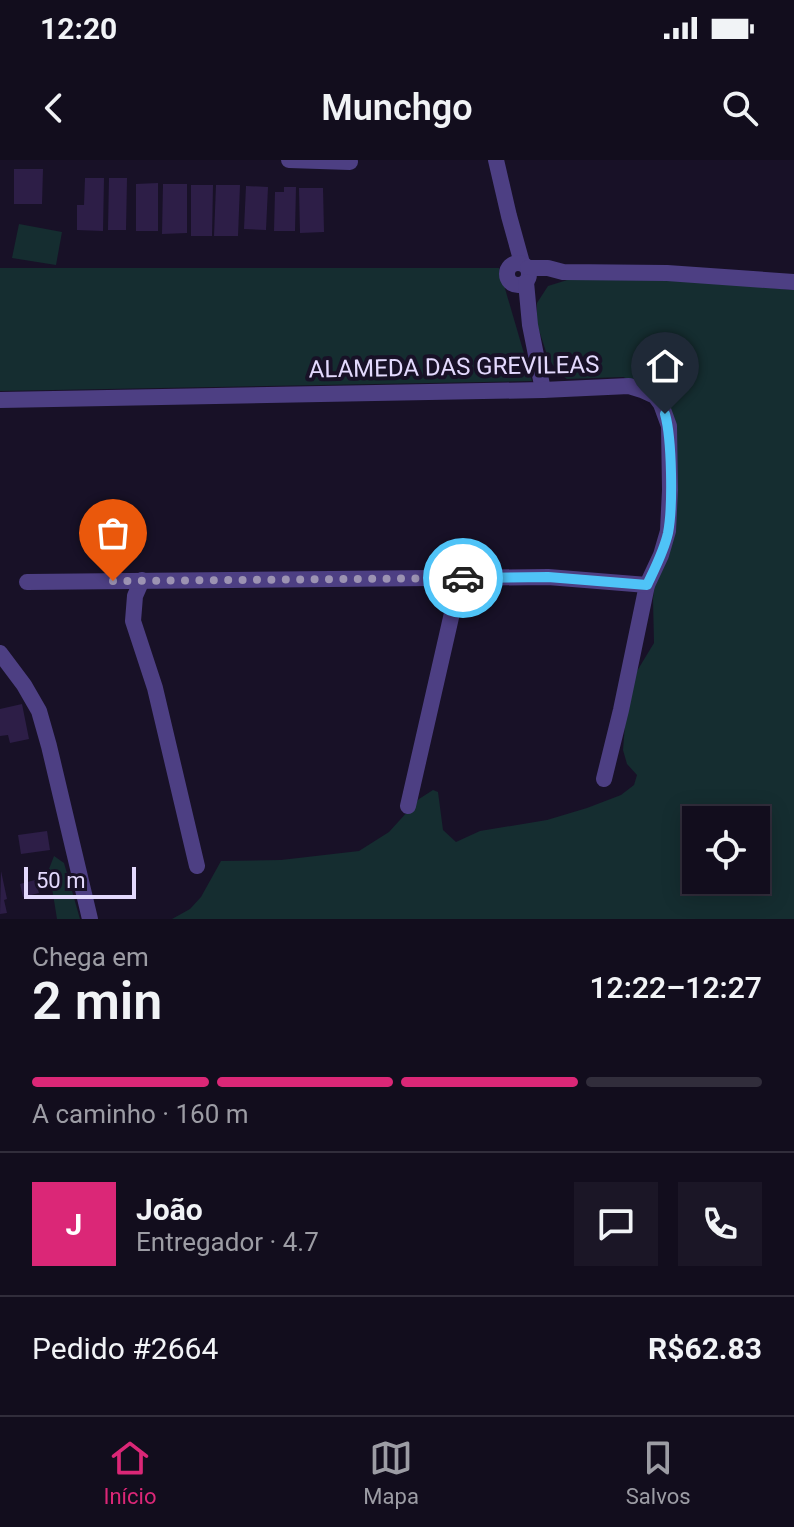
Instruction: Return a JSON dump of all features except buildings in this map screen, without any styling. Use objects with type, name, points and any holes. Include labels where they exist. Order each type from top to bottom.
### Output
[{"type":"street","points":[[289,160],[350,162]]},
{"type":"street","points":[[496,160],[543,390]]},
{"type":"street","points":[[521,274],[548,268],[563,272],[667,273],[794,282]]},
{"type":"street","name":"ALAMEDA DAS GREVILEAS","points":[[0,400],[629,386],[655,396],[669,426],[668,531],[647,585],[604,779]]},
{"type":"street","points":[[27,582],[548,577],[647,585]]},
{"type":"street","points":[[408,806],[460,578]]},
{"type":"street","points":[[142,580],[135,596],[133,621],[155,688],[197,866]]},
{"type":"street","points":[[2,661],[24,685],[39,711],[90,919]]},
{"type":"green space","points":[[19,224],[62,232],[56,265],[12,258]]},
{"type":"green space","points":[[0,268],[499,268],[532,381],[0,391]]},
{"type":"green space","points":[[580,276],[631,276],[794,290],[794,919],[172,919],[190,909],[201,897],[221,861],[281,860],[359,851],[389,832],[419,799],[433,790],[438,792],[443,830],[456,842],[480,831],[547,820],[587,808],[621,795],[634,785],[637,775],[627,764],[623,750],[626,711],[634,676],[654,643],[653,599],[657,564],[676,473],[656,397],[623,377],[567,379],[557,372],[547,355],[537,324],[537,303],[548,286]]},
{"type":"green space","points":[[54,856],[64,863],[80,919],[57,919],[49,869]]},
{"type":"way so far","points":[[113,581],[463,578]]},
{"type":"route","points":[[463,578],[548,577],[647,585],[668,531],[669,426],[665,414]]}]
